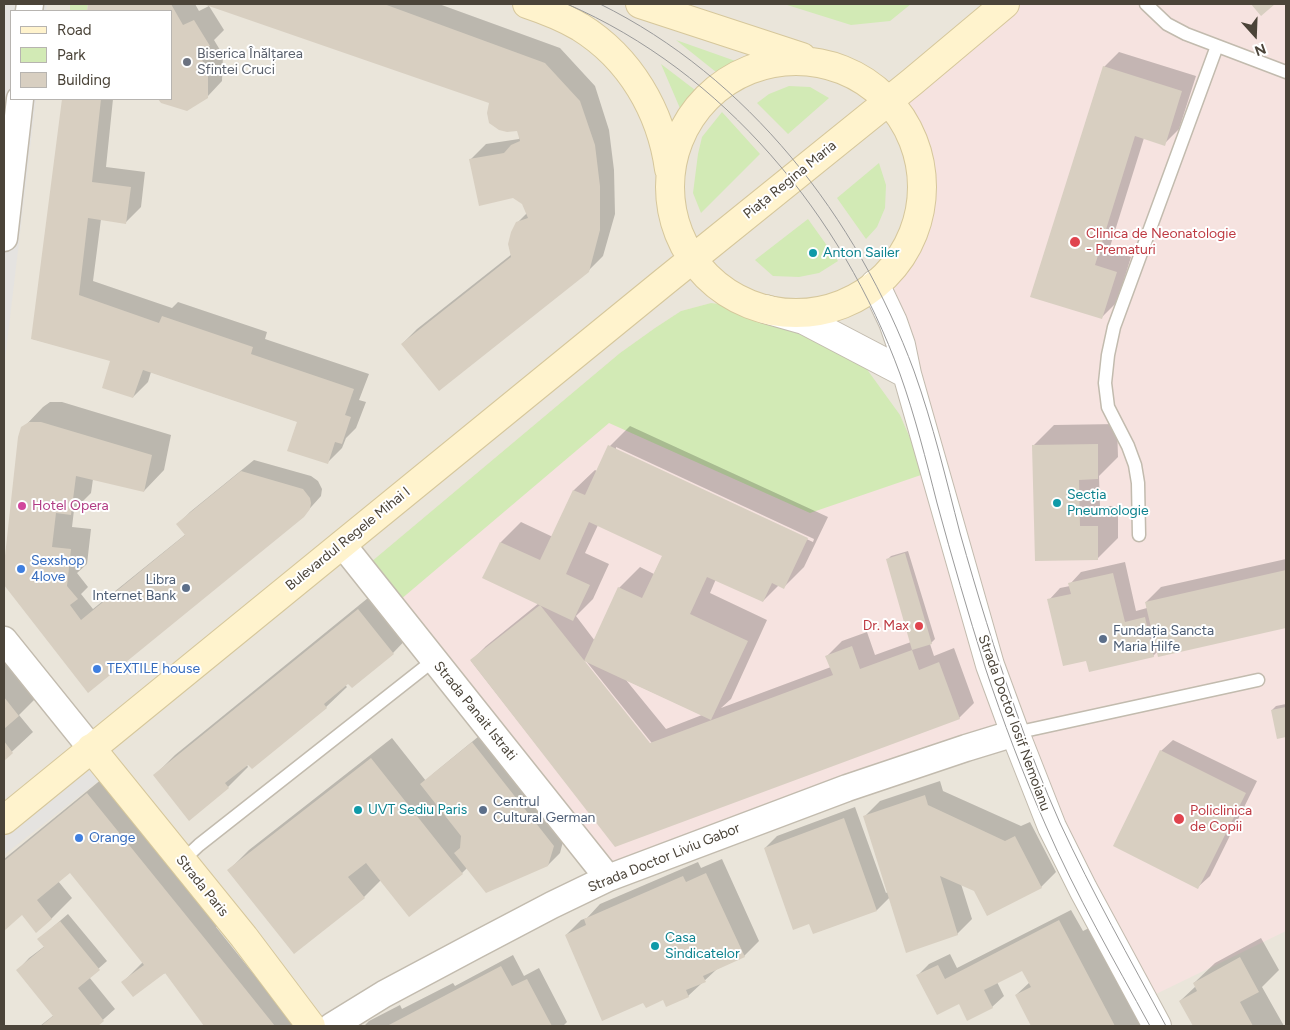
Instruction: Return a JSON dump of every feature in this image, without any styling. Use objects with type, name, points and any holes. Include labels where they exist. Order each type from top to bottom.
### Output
[{"type":"main road","points":[[527,4],[547,11],[580,27],[607,47],[629,71],[648,100],[665,146],[670,178],[670,202],[682,243],[692,259],[708,278],[744,302],[786,313],[809,312],[831,308],[852,300],[875,284],[902,256],[918,216],[922,191],[921,169],[916,148],[905,124],[895,109],[880,93],[862,80],[840,69],[640,4]]},
{"type":"main road","name":"Piața Regina Maria","points":[[692,259],[1005,4]]},
{"type":"main road","points":[[670,178],[673,159],[680,137],[688,122],[700,105],[713,92],[733,78],[751,69],[773,63],[794,61],[816,63],[840,69]]},
{"type":"main road","name":"Bulevardul Regele Mihai I","points":[[4,820],[692,259]]},
{"type":"main road","name":"Strada Paris","points":[[91,748],[244,937],[311,1026]]},
{"type":"street","points":[[4,238],[20,100]]},
{"type":"street","name":"Strada Doctor Iosif Nemoianu","points":[[875,284],[893,322],[901,345],[907,374],[990,665],[1014,733],[1052,827],[1083,889],[1157,1026]]},
{"type":"street","points":[[765,309],[804,320],[907,374]]},
{"type":"street","name":"Strada Panait Istrati","points":[[342,544],[608,878]]},
{"type":"street","points":[[4,640],[91,748]]},
{"type":"street","name":"Strada Doctor Liviu Gabor","points":[[332,1026],[408,981],[552,905],[608,878],[847,788],[1014,733]]},
{"type":"lane","points":[[1146,4],[1150,10],[1167,24],[1186,34],[1286,72]]},
{"type":"lane","points":[[1139,535],[1138,483],[1135,465],[1128,446],[1108,408],[1105,383],[1108,355],[1114,327],[1217,46]]},
{"type":"lane","points":[[182,861],[199,845],[434,660]]},
{"type":"lane","points":[[1014,733],[1258,680]]},
{"type":"shaded area","points":[[4,4],[1136,4],[1286,590],[1286,1026],[4,1026]]},
{"type":"shaded area","points":[[4,4],[47,4],[46,10],[10,10],[10,100],[36,100],[4,368]]},
{"type":"shaded area","points":[[1007,4],[1286,4],[1286,931],[1154,995],[1091,885],[999,662],[879,281],[902,255],[912,235],[918,216],[922,191],[921,169],[916,148],[905,124],[888,101]]},
{"type":"shaded area","points":[[711,303],[747,307],[900,415],[914,447],[1000,728],[615,866],[371,562],[620,353],[681,311]]},
{"type":"shaded area","points":[[91,748],[110,772],[4,855],[4,819]]},
{"type":"green space","points":[[70,4],[88,4],[87,10],[70,10]]},
{"type":"green space","points":[[784,4],[911,4],[890,21],[851,25]]},
{"type":"green space","points":[[676,40],[744,64],[721,76]]},
{"type":"green space","points":[[661,64],[699,93],[682,113]]},
{"type":"green space","points":[[789,86],[810,87],[829,98],[788,134],[757,103],[769,94]]},
{"type":"green space","points":[[722,112],[760,154],[701,213],[693,193],[698,154],[702,137]]},
{"type":"green space","points":[[879,163],[886,185],[885,208],[877,227],[866,239],[837,198]]},
{"type":"green space","points":[[808,219],[838,261],[819,273],[799,277],[773,276],[755,260]]},
{"type":"green space","points":[[711,303],[747,307],[776,314],[866,368],[900,415],[914,447],[921,475],[810,513],[609,423],[400,600],[371,562],[620,353],[681,311]]},
{"type":"building","name":"Biserica Înălțarea Sfintei Cruci","points":[[88,4],[171,4],[183,25],[194,20],[210,46],[198,53],[208,70],[208,98],[187,111],[161,103],[159,100],[172,100],[172,10],[87,10]]},
{"type":"building","points":[[203,4],[384,4],[545,63],[580,101],[595,145],[600,186],[600,230],[589,272],[439,391],[401,344],[511,257],[508,244],[511,232],[516,222],[528,218],[522,204],[513,198],[479,206],[469,159],[504,153],[511,145],[520,141],[517,131],[507,132],[499,130],[489,123],[487,113],[489,103]]},
{"type":"building","points":[[1251,4],[1275,4],[1261,16]]},
{"type":"building","points":[[1103,66],[1182,91],[1165,146],[1135,136],[1095,265],[1117,272],[1102,319],[1030,297]]},
{"type":"building","points":[[62,100],[101,100],[92,182],[131,187],[126,224],[88,218],[79,295],[159,323],[162,316],[253,347],[251,354],[354,389],[345,415],[351,417],[342,444],[335,442],[328,464],[287,451],[297,422],[143,370],[133,398],[102,388],[110,361],[31,339]]},
{"type":"building","points":[[29,422],[41,422],[152,455],[144,492],[76,476],[71,515],[56,513],[52,547],[71,549],[67,586],[78,599],[70,605],[81,620],[185,535],[176,524],[241,471],[303,489],[310,498],[310,509],[304,517],[88,693],[4,585],[4,565],[18,437],[21,427]]},
{"type":"building","name":"Secția Pneumologie","points":[[1098,444],[1098,479],[1079,480],[1080,526],[1098,526],[1098,560],[1035,561],[1032,445]]},
{"type":"building","points":[[608,445],[808,538],[784,589],[772,583],[763,602],[707,577],[690,614],[748,641],[711,720],[584,661],[618,587],[642,598],[662,556],[589,522],[566,574],[590,585],[573,621],[482,578],[500,542],[540,560],[573,490],[585,495]]},
{"type":"building","points":[[905,553],[932,644],[912,650],[886,559]]},
{"type":"building","points":[[1286,570],[1286,628],[1158,657],[1145,602]]},
{"type":"building","name":"Fundația Sancta Maria Hilfe","points":[[1113,573],[1125,622],[1145,617],[1154,657],[1089,672],[1086,661],[1063,666],[1047,599],[1071,594],[1068,583]]},
{"type":"building","points":[[540,605],[650,743],[833,675],[825,656],[852,646],[860,669],[912,650],[919,670],[939,662],[960,719],[615,847],[470,660]]},
{"type":"building","points":[[358,609],[394,654],[352,688],[348,684],[324,704],[327,708],[252,769],[248,765],[225,783],[229,788],[189,821],[153,775]]},
{"type":"building","points":[[4,697],[19,716],[4,729]]},
{"type":"building","points":[[1286,707],[1286,737],[1277,739],[1271,710]]},
{"type":"building","points":[[4,741],[13,753],[4,761]]},
{"type":"building","name":"Centrul Cultural German","points":[[472,742],[554,846],[548,866],[486,893],[454,853],[460,848],[461,836],[420,784]]},
{"type":"building","name":"Policlinica de Copii","points":[[1160,750],[1246,793],[1198,889],[1113,846]]},
{"type":"building","name":"UVT Sediu Paris","points":[[371,758],[463,874],[409,917],[366,863],[348,877],[365,898],[294,954],[227,870]]},
{"type":"building","points":[[87,793],[275,1026],[204,1026],[165,973],[133,997],[121,982],[144,965],[70,873],[37,900],[52,919],[36,933],[22,915],[4,931],[4,861]]},
{"type":"building","points":[[925,795],[928,805],[1005,841],[1015,836],[1042,888],[987,916],[974,891],[940,876],[958,935],[906,953],[863,816]]},
{"type":"building","points":[[844,818],[877,911],[813,934],[809,924],[793,930],[764,848]]},
{"type":"building","name":"Casa Sindicatelor","points":[[706,873],[745,957],[703,976],[706,982],[686,990],[689,997],[666,1007],[663,1000],[646,1008],[643,1003],[602,1021],[565,935],[586,925],[584,919],[683,876],[686,882]]},
{"type":"building","points":[[1059,920],[1115,1026],[1031,1026],[1015,995],[1031,987],[1022,971],[984,990],[993,1008],[967,1021],[959,1004],[937,1015],[916,975],[938,965],[945,979]]},
{"type":"building","points":[[60,921],[100,970],[78,988],[104,1021],[98,1026],[41,1026],[53,1016],[16,970],[44,947],[37,939]]},
{"type":"building","points":[[1240,957],[1259,992],[1240,1002],[1253,1026],[1193,1026],[1179,1001],[1197,991],[1193,983]]},
{"type":"building","points":[[501,966],[512,986],[527,979],[552,1026],[387,1026]]},
{"type":"tram line","points":[[567,4],[624,33],[677,68],[726,109],[771,155],[811,205],[846,259],[875,315],[900,374],[985,667],[1021,767],[1070,877],[1150,1026]]},
{"type":"tram line","points":[[600,4],[654,34],[703,70],[749,112],[791,157],[829,206],[862,259],[890,314],[921,391],[986,622],[1037,768],[1060,823],[1085,874],[1166,1026]]},
{"type":"place","name":"Biserica Înălțarea Sfintei Cruci","points":[[187,62]]},
{"type":"place","name":"Clinica de Neonatologie - Prematuri","points":[[1075,242]]},
{"type":"place","name":"Anton Sailer","points":[[813,253]]},
{"type":"place","name":"Secția Pneumologie","points":[[1057,503]]},
{"type":"place","name":"Hotel Opera","points":[[22,506]]},
{"type":"place","name":"Sexshop 4love","points":[[21,569]]},
{"type":"place","name":"Libra Internet Bank","points":[[186,588]]},
{"type":"place","name":"Dr. Max","points":[[919,626]]},
{"type":"place","name":"Fundația Sancta Maria Hilfe","points":[[1103,639]]},
{"type":"place","name":"TEXTILE house","points":[[97,669]]},
{"type":"place","name":"UVT Sediu Paris","points":[[358,810]]},
{"type":"place","name":"Centrul Cultural German","points":[[483,810]]},
{"type":"place","name":"Policlinica de Copii","points":[[1179,819]]},
{"type":"place","name":"Orange","points":[[79,838]]},
{"type":"place","name":"Casa Sindicatelor","points":[[655,946]]}]
